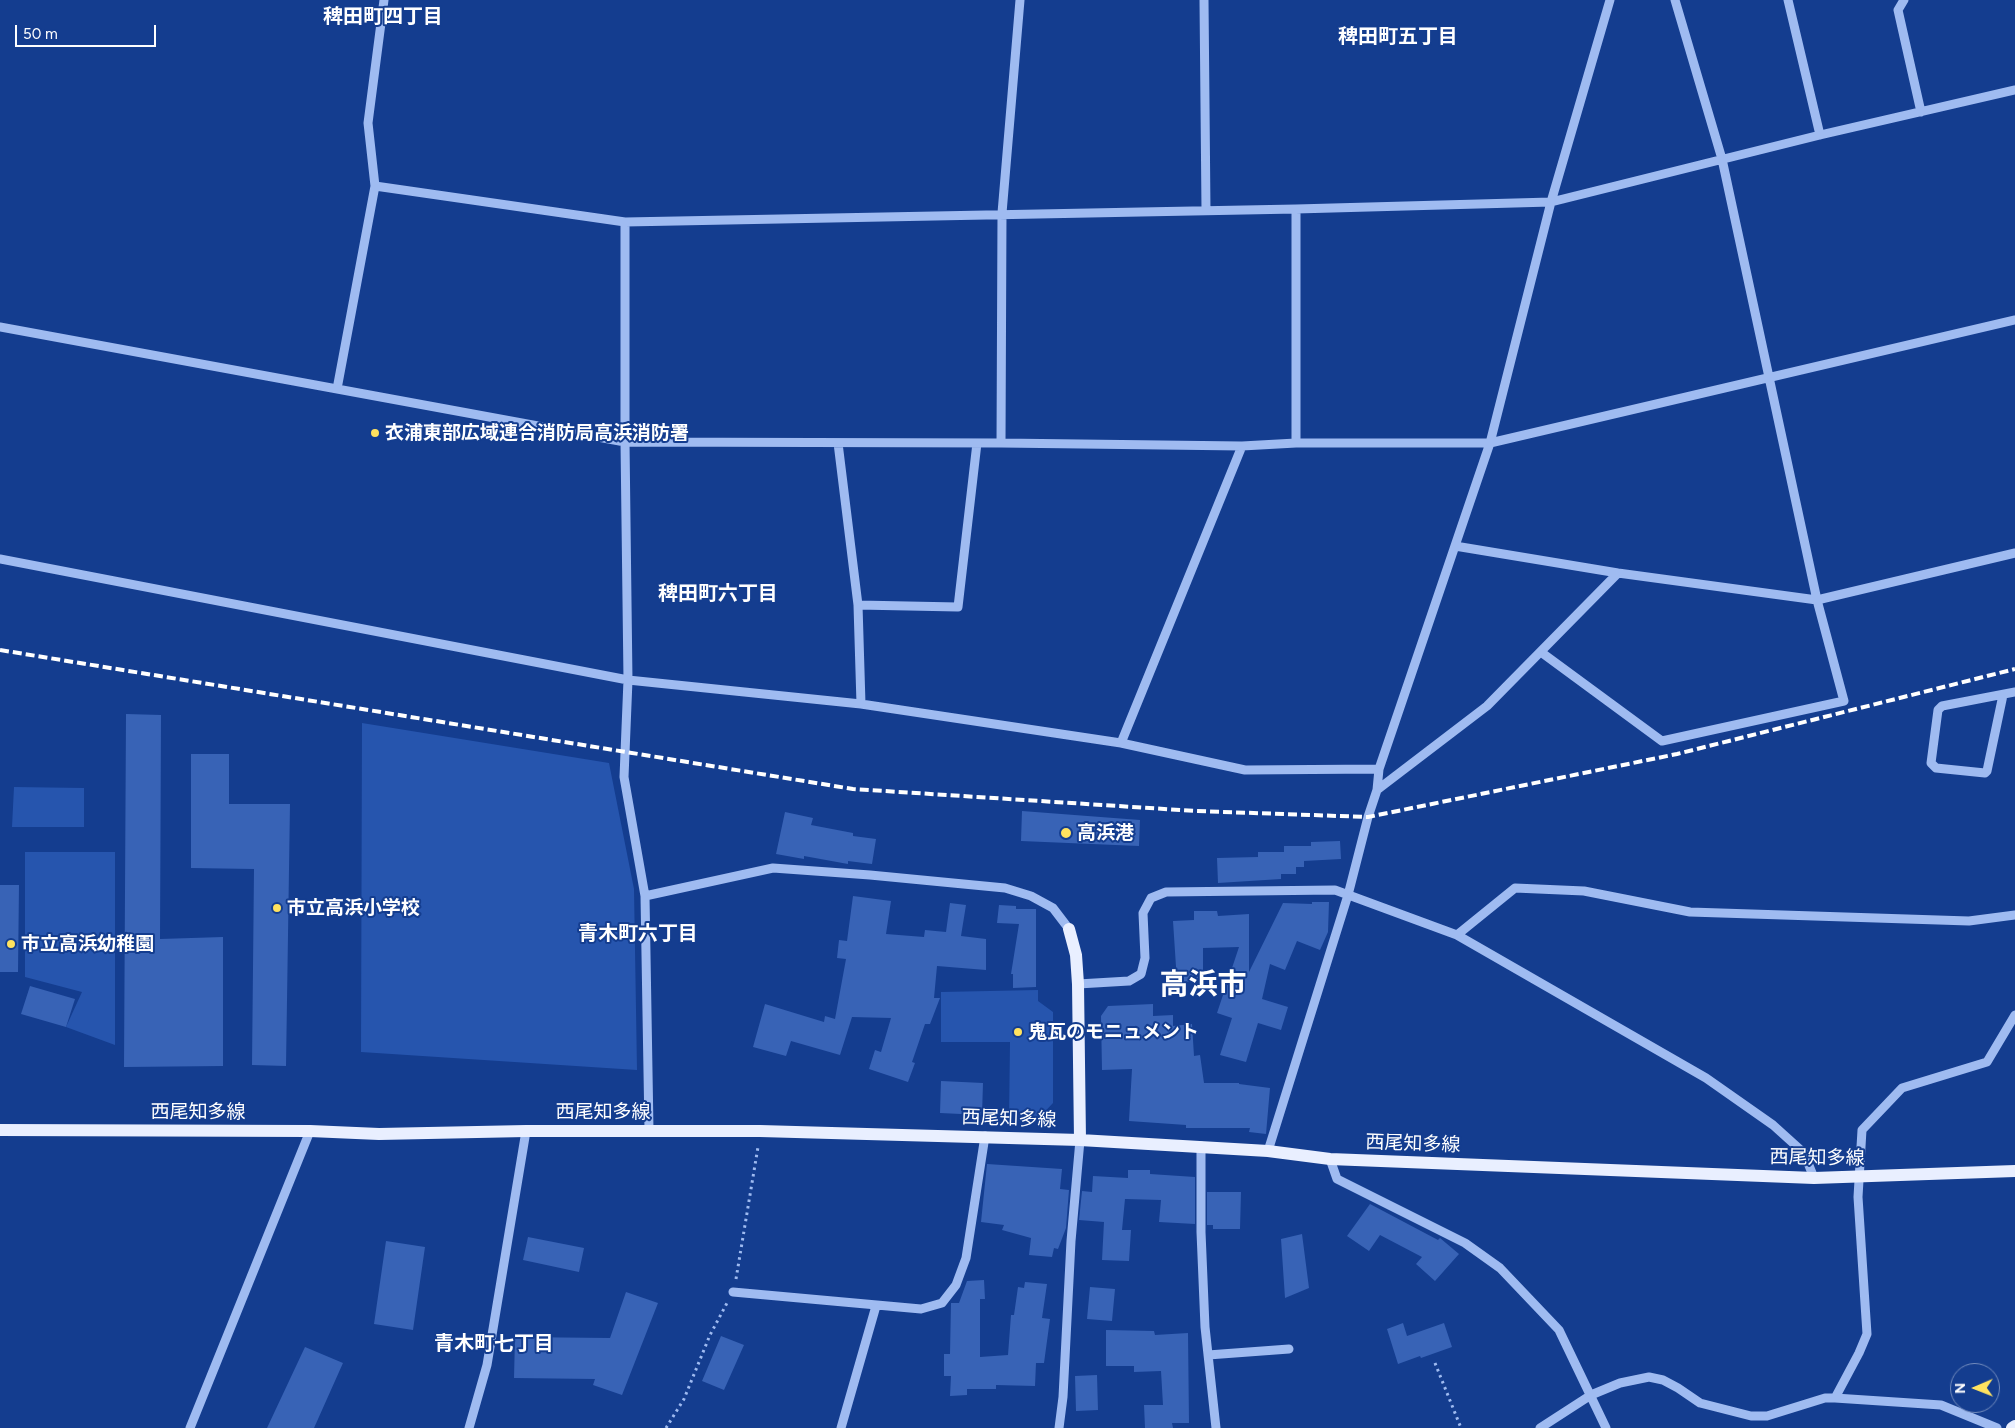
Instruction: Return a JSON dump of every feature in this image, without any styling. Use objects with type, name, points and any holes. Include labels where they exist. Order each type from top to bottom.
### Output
[{"type":"main road","points":[[1068,929],[1076,956],[1078,984],[1080,1140]]},
{"type":"main road","name":"西尾知多線","points":[[0,1130],[379,1134],[650,1130],[985,1136],[1201,1146],[1268,1151],[1330,1159],[1814,1178],[1859,1178],[2015,1171]]},
{"type":"street","points":[[338,389],[376,186],[368,123],[384,0]]},
{"type":"street","points":[[1001,443],[1002,214],[1020,0]]},
{"type":"street","points":[[1204,0],[1206,210]]},
{"type":"street","points":[[1268,1151],[1348,895],[1377,790],[1379,769],[1490,443],[1551,202],[1610,0]]},
{"type":"street","points":[[1541,652],[1662,741],[1844,701],[1817,600],[1722,159],[1675,0]]},
{"type":"street","points":[[1788,0],[1820,135]]},
{"type":"street","points":[[1904,0],[1898,10],[1921,112]]},
{"type":"street","points":[[376,186],[625,222],[1551,202],[1820,135],[2015,90]]},
{"type":"street","points":[[1296,209],[1296,443]]},
{"type":"street","points":[[625,222],[628,680],[624,777],[645,896],[650,1130]]},
{"type":"street","points":[[0,327],[625,442],[1242,446],[1296,443],[1490,443],[2015,320]]},
{"type":"street","points":[[838,443],[858,605],[861,704]]},
{"type":"street","points":[[858,605],[958,607],[977,443]]},
{"type":"street","points":[[1121,743],[1242,446]]},
{"type":"street","points":[[1455,546],[1618,573],[1817,600],[2015,553]]},
{"type":"street","points":[[0,559],[628,680],[861,704],[1121,743],[1245,770],[1379,769]]},
{"type":"street","points":[[1377,790],[1487,706],[1618,573]]},
{"type":"street","points":[[2003,695],[1987,771],[1985,773],[1936,768],[1931,763],[1938,710],[1942,706],[2015,692]]},
{"type":"street","points":[[645,896],[773,868],[870,875],[1005,888],[1031,896],[1053,908],[1068,929]]},
{"type":"street","points":[[1457,935],[1515,888],[1584,891],[1690,912],[1969,921],[2015,914]]},
{"type":"street","points":[[1078,984],[1129,981],[1141,974],[1145,958],[1143,913],[1151,898],[1166,892],[1335,890],[1457,935],[1706,1078],[1773,1125],[1804,1153],[1814,1178]]},
{"type":"street","points":[[1834,1398],[1859,1353],[1867,1334],[1858,1197],[1862,1130],[1902,1088],[1986,1062],[2015,1015]]},
{"type":"street","points":[[469,1428],[487,1365],[526,1131]]},
{"type":"street","points":[[190,1428],[310,1132]]},
{"type":"street","points":[[733,1292],[921,1309],[942,1303],[956,1286],[966,1258],[985,1136]]},
{"type":"street","points":[[1059,1428],[1063,1397],[1070,1241],[1080,1140]]},
{"type":"street","points":[[1201,1146],[1201,1232],[1208,1355],[1216,1428]]},
{"type":"street","points":[[1330,1159],[1337,1179],[1465,1243],[1500,1268],[1559,1330],[1606,1428]]},
{"type":"street","points":[[841,1428],[876,1306]]},
{"type":"street","points":[[1208,1355],[1289,1349]]},
{"type":"street","points":[[1540,1428],[1591,1394],[1620,1383],[1649,1377],[1664,1380],[1700,1404],[1751,1416],[1767,1416],[1825,1398],[1834,1398],[1941,1405],[1998,1428]]},
{"type":"path","points":[[1435,1363],[1460,1428]]},
{"type":"shaded area","points":[[362,723],[609,763],[634,889],[637,1070],[361,1052]]},
{"type":"shaded area","points":[[14,787],[84,788],[84,827],[12,827]]},
{"type":"shaded area","points":[[25,852],[115,852],[115,1045],[66,1027],[82,992],[25,977]]},
{"type":"shaded area","points":[[1038,990],[1038,1001],[1053,1012],[1053,1103],[1036,1121],[1009,1121],[1010,1042],[941,1042],[941,992]]},
{"type":"building","points":[[126,714],[161,715],[160,939],[223,937],[223,1066],[124,1067]]},
{"type":"building","points":[[191,754],[229,754],[229,804],[290,804],[286,1066],[252,1065],[254,869],[191,868]]},
{"type":"building","points":[[1022,811],[1140,820],[1139,846],[1021,841]]},
{"type":"building","points":[[785,812],[813,818],[811,825],[853,833],[853,836],[876,839],[872,864],[848,861],[848,864],[804,856],[804,859],[776,854]]},
{"type":"building","points":[[1340,841],[1341,859],[1304,861],[1304,867],[1296,867],[1296,874],[1281,874],[1281,879],[1218,883],[1217,858],[1258,857],[1258,852],[1284,852],[1284,846],[1311,846],[1311,842]]},
{"type":"building","points":[[0,885],[19,885],[18,972],[0,972]]},
{"type":"building","points":[[853,896],[891,901],[886,934],[924,937],[925,930],[946,932],[950,903],[966,905],[961,936],[986,939],[986,970],[937,966],[934,998],[940,998],[930,1024],[925,1024],[912,1062],[915,1063],[908,1082],[869,1069],[875,1050],[881,1052],[891,1018],[852,1017],[840,1055],[791,1041],[786,1056],[753,1047],[765,1004],[824,1022],[825,1016],[835,1019],[846,959],[837,958],[839,940],[847,941]]},
{"type":"building","points":[[1312,902],[1329,902],[1328,932],[1320,950],[1297,941],[1285,970],[1270,964],[1262,999],[1288,1007],[1281,1030],[1258,1023],[1246,1062],[1220,1055],[1232,1018],[1217,1013],[1239,947],[1203,948],[1203,981],[1177,982],[1173,921],[1194,920],[1194,911],[1217,911],[1218,916],[1249,914],[1249,972],[1283,903],[1312,904]]},
{"type":"building","points":[[999,905],[1016,906],[1016,909],[1036,909],[1036,987],[1013,988],[1013,974],[1011,974],[1019,924],[997,923]]},
{"type":"building","points":[[30,986],[75,999],[66,1027],[21,1014]]},
{"type":"building","points":[[1153,1004],[1153,1016],[1173,1015],[1173,1026],[1192,1024],[1194,1056],[1200,1055],[1204,1083],[1239,1083],[1270,1088],[1266,1134],[1249,1132],[1250,1128],[1186,1128],[1186,1125],[1129,1121],[1132,1069],[1102,1070],[1101,1016],[1108,1006]]},
{"type":"building","points":[[941,1081],[983,1083],[982,1115],[940,1113]]},
{"type":"building","points":[[987,1164],[1062,1169],[1060,1189],[1069,1190],[1066,1228],[1058,1249],[1054,1248],[1052,1257],[1029,1255],[1031,1238],[1002,1230],[1004,1225],[981,1222]]},
{"type":"building","points":[[1128,1170],[1150,1170],[1150,1174],[1195,1177],[1195,1224],[1159,1222],[1161,1200],[1125,1199],[1122,1230],[1131,1230],[1129,1261],[1102,1260],[1104,1222],[1079,1220],[1082,1191],[1092,1192],[1093,1176],[1128,1178]]},
{"type":"building","points":[[1207,1192],[1241,1192],[1240,1229],[1213,1229],[1213,1225],[1207,1225]]},
{"type":"building","points":[[1370,1204],[1438,1240],[1440,1238],[1459,1254],[1435,1281],[1416,1264],[1422,1257],[1380,1235],[1369,1251],[1347,1236]]},
{"type":"building","points":[[1302,1234],[1309,1288],[1285,1298],[1281,1239]]},
{"type":"building","points":[[528,1237],[584,1248],[579,1272],[523,1260]]},
{"type":"building","points":[[386,1241],[425,1247],[413,1330],[374,1324]]},
{"type":"building","points":[[984,1280],[985,1299],[980,1299],[980,1357],[1008,1355],[1011,1315],[1014,1315],[1018,1287],[1024,1288],[1025,1282],[1047,1284],[1042,1318],[1050,1319],[1044,1363],[1036,1363],[1035,1386],[996,1385],[996,1389],[967,1389],[967,1395],[950,1396],[951,1376],[944,1376],[944,1354],[950,1354],[951,1303],[959,1303],[967,1281]]},
{"type":"building","points":[[1090,1287],[1115,1289],[1112,1321],[1087,1319]]},
{"type":"building","points":[[626,1292],[658,1303],[622,1395],[593,1385],[595,1379],[514,1378],[515,1337],[610,1338]]},
{"type":"building","points":[[1403,1323],[1407,1336],[1444,1323],[1452,1347],[1398,1364],[1387,1329]]},
{"type":"building","points":[[1106,1330],[1154,1331],[1155,1335],[1188,1333],[1189,1423],[1172,1423],[1173,1428],[1145,1428],[1144,1405],[1163,1405],[1161,1371],[1134,1372],[1134,1366],[1106,1366]]},
{"type":"building","points":[[721,1336],[744,1345],[724,1390],[702,1381]]},
{"type":"building","points":[[305,1347],[343,1363],[314,1428],[267,1428]]},
{"type":"building","points":[[1097,1375],[1098,1410],[1076,1411],[1075,1376]]},
{"type":"railway","points":[[0,650],[853,789],[1196,811],[1368,817],[1677,754],[2015,669]]},
{"type":"place","name":"衣浦東部広域連合消防局高浜消防署","points":[[375,433]]},
{"type":"place","name":"高浜港","points":[[1066,833]]},
{"type":"place","name":"市立高浜小学校","points":[[277,908]]},
{"type":"place","name":"市立高浜幼稚園","points":[[11,944]]},
{"type":"place","name":"鬼瓦のモニュメント","points":[[1018,1032]]},
{"type":"district","name":"稗田町四丁目","points":[[383,17]]},
{"type":"district","name":"稗田町五丁目","points":[[1398,37]]},
{"type":"district","name":"稗田町六丁目","points":[[718,594]]},
{"type":"district","name":"青木町六丁目","points":[[638,934]]},
{"type":"district","name":"高浜市","points":[[1203,986]]},
{"type":"district","name":"青木町七丁目","points":[[494,1344]]}]
